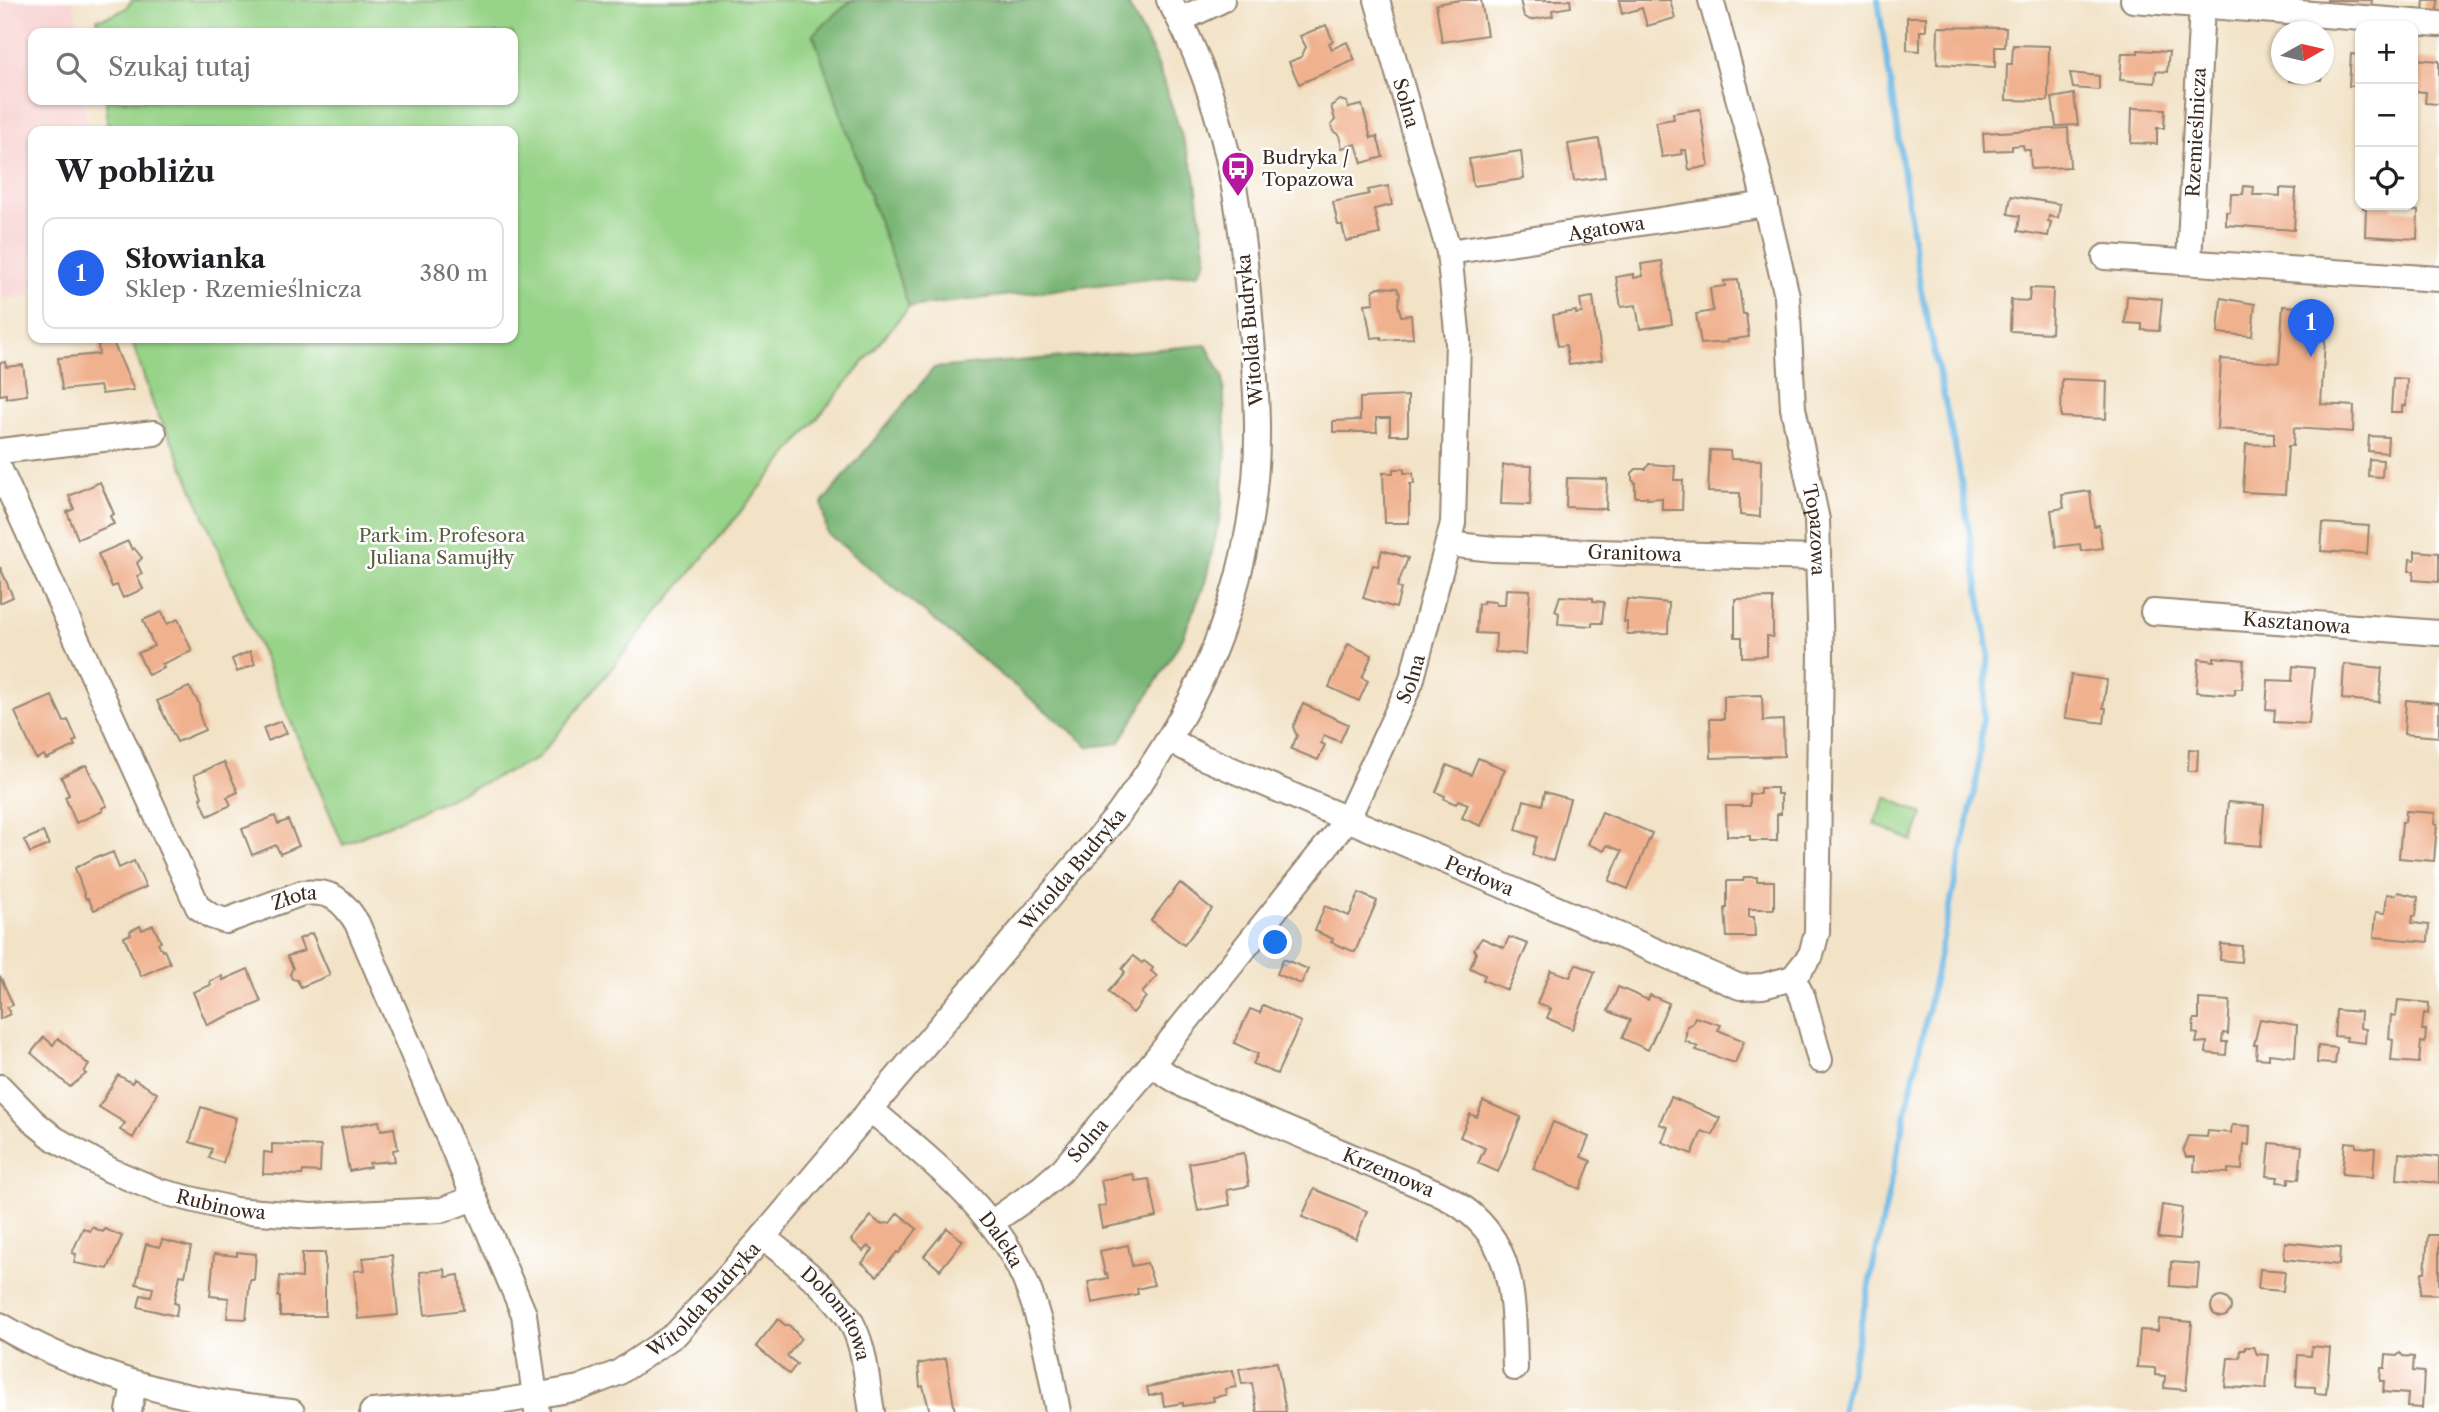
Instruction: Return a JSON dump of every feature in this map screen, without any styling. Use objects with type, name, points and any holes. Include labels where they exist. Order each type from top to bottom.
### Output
[{"type":"street","points":[[1174,10],[1222,0]]},
{"type":"street","name":"Solna","points":[[991,1223],[1063,1169],[1151,1065],[1348,818],[1411,682],[1453,523],[1458,341],[1448,252],[1377,0]]},
{"type":"street","name":"Topazowa","points":[[1711,0],[1766,204],[1787,296],[1793,408],[1818,520],[1821,675],[1817,932],[1811,955],[1793,978]]},
{"type":"street","points":[[2133,0],[2439,24]]},
{"type":"street","name":"Rzemieślnicza","points":[[2189,262],[2202,5]]},
{"type":"street","name":"Witolda Budryka","points":[[372,1412],[536,1404],[606,1378],[661,1346],[688,1322],[763,1237],[1118,815],[1170,740],[1209,660],[1233,595],[1250,510],[1258,429],[1249,299],[1238,198],[1226,141],[1210,91],[1174,10]]},
{"type":"street","name":"Agatowa","points":[[1448,252],[1766,204]]},
{"type":"street","points":[[2105,257],[2439,279]]},
{"type":"street","points":[[0,450],[154,433]]},
{"type":"street","name":"Złota","points":[[0,470],[198,907],[211,916],[226,921],[302,893],[324,893],[333,895],[341,902],[357,923],[524,1314],[536,1404]]},
{"type":"street","name":"Granitowa","points":[[1449,544],[1493,549],[1818,558]]},
{"type":"street","name":"Kasztanowa","points":[[2153,612],[2439,633]]},
{"type":"street","name":"Perłowa","points":[[1170,740],[1200,756],[1740,987],[1763,986],[1793,978]]},
{"type":"street","points":[[1793,978],[1804,998],[1820,1060]]},
{"type":"street","name":"Krzemowa","points":[[1151,1065],[1187,1087],[1438,1193],[1476,1216],[1488,1228],[1500,1248],[1509,1281],[1514,1313],[1515,1368]]},
{"type":"street","name":"Rubinowa","points":[[0,1087],[55,1139],[110,1170],[159,1191],[236,1210],[311,1216],[442,1210],[474,1198]]},
{"type":"street","name":"Daleka","points":[[870,1109],[953,1180],[991,1223],[1011,1252],[1036,1310],[1058,1412]]},
{"type":"street","name":"Dolomitowa","points":[[763,1237],[837,1300],[854,1326],[861,1348],[872,1412]]},
{"type":"street","points":[[0,1325],[61,1356],[134,1383],[251,1408],[292,1412]]},
{"type":"street","points":[[129,1412],[134,1383]]},
{"type":"shaded area","points":[[0,0],[74,0],[77,28],[28,28],[28,105],[84,105],[87,126],[28,126],[28,296],[0,299]]},
{"type":"green space","name":"Park im. Profesora Juliana Samujłły","points":[[132,0],[852,0],[813,34],[909,307],[537,759],[343,845],[174,445],[154,407],[133,343],[518,343],[518,126],[108,126],[106,105],[518,105],[518,28],[98,28],[97,19],[121,11]]},
{"type":"green space","points":[[852,0],[1126,0],[1155,57],[1195,175],[1206,259],[1199,273],[909,307],[813,34]]},
{"type":"green space","points":[[1206,345],[1223,376],[1226,449],[1221,512],[1205,583],[1182,639],[1119,743],[1090,747],[827,533],[822,503],[934,368]]},
{"type":"green space","points":[[1886,797],[1923,814],[1912,841],[1874,824]]},
{"type":"building","points":[[1481,0],[1487,35],[1442,42],[1436,4]]},
{"type":"building","points":[[1520,0],[1570,0],[1571,7],[1552,10],[1553,16],[1530,20],[1524,16]]},
{"type":"building","points":[[1619,0],[1670,0],[1675,18],[1647,26],[1642,8],[1622,14]]},
{"type":"building","points":[[2327,0],[2372,0],[2371,8],[2326,5]]},
{"type":"building","points":[[2424,0],[2438,0],[2437,13],[2423,12]]},
{"type":"building","points":[[1907,17],[1926,17],[1926,31],[1920,31],[1920,51],[1907,50]]},
{"type":"building","points":[[1326,25],[1333,41],[1329,43],[1332,49],[1347,42],[1355,60],[1299,84],[1289,62],[1301,57],[1306,47],[1300,36]]},
{"type":"building","points":[[1938,27],[2006,28],[2005,47],[1995,47],[1995,67],[1937,64]]},
{"type":"building","points":[[2013,45],[2049,46],[2048,101],[2006,100],[2007,64],[2012,64]]},
{"type":"building","points":[[2138,50],[2169,52],[2167,72],[2156,71],[2155,83],[2120,80],[2122,53],[2138,53]]},
{"type":"building","points":[[2351,54],[2355,54],[2355,86],[2349,86]]},
{"type":"building","points":[[2418,59],[2439,61],[2439,104],[2425,103],[2426,92],[2418,91]]},
{"type":"building","points":[[2070,73],[2099,76],[2099,90],[2073,88]]},
{"type":"building","points":[[2074,94],[2078,125],[2056,126],[2052,98]]},
{"type":"building","points":[[1340,100],[1347,102],[1348,108],[1362,105],[1371,138],[1377,136],[1383,157],[1362,163],[1356,144],[1342,148],[1339,135],[1333,131],[1331,125],[1335,120],[1331,106]]},
{"type":"building","points":[[2132,108],[2165,109],[2164,128],[2157,128],[2157,144],[2131,143]]},
{"type":"building","points":[[1700,109],[1709,166],[1689,170],[1686,150],[1681,150],[1682,154],[1662,157],[1656,122],[1674,119],[1673,113]]},
{"type":"building","points":[[2068,128],[2070,167],[2031,169],[2030,150],[2024,150],[2023,145],[2012,146],[2012,150],[1984,151],[1983,133]]},
{"type":"building","points":[[1599,139],[1605,177],[1574,181],[1568,144]]},
{"type":"building","points":[[1521,151],[1524,179],[1473,186],[1469,159]]},
{"type":"building","points":[[1388,186],[1392,205],[1374,209],[1380,234],[1346,241],[1342,225],[1338,225],[1333,202],[1369,194],[1368,190]]},
{"type":"building","points":[[2244,186],[2254,187],[2253,195],[2280,196],[2280,188],[2296,189],[2294,230],[2226,225],[2231,194],[2243,194]]},
{"type":"building","points":[[2011,196],[2060,204],[2058,218],[2049,216],[2048,221],[2051,222],[2048,236],[2018,231],[2020,216],[2008,214]]},
{"type":"building","points":[[2366,210],[2418,211],[2417,239],[2365,236]]},
{"type":"building","points":[[1662,261],[1672,324],[1640,329],[1636,305],[1621,307],[1616,277],[1634,274],[1634,278],[1643,276],[1641,264]]},
{"type":"building","points":[[1738,280],[1749,337],[1701,344],[1696,314],[1713,311],[1710,288],[1725,286],[1724,281]]},
{"type":"building","points":[[1379,287],[1397,288],[1400,294],[1398,304],[1401,316],[1411,315],[1413,338],[1371,338],[1365,304],[1374,303],[1373,290]]},
{"type":"building","points":[[2030,288],[2053,289],[2051,333],[2010,331],[2011,300],[2029,301]]},
{"type":"building","points":[[2127,296],[2162,299],[2159,331],[2142,330],[2142,324],[2125,323]]},
{"type":"building","points":[[1593,297],[1602,360],[1569,365],[1566,345],[1558,346],[1553,315],[1576,311],[1576,314],[1582,313],[1580,299]]},
{"type":"building","points":[[2221,298],[2255,304],[2252,336],[2218,333]]},
{"type":"building","points":[[2283,306],[2327,309],[2321,404],[2354,406],[2353,432],[2294,428],[2293,446],[2288,446],[2285,494],[2243,492],[2246,444],[2274,445],[2274,433],[2217,429],[2221,359],[2279,363]]},
{"type":"building","points":[[113,343],[134,390],[102,394],[100,386],[62,390],[58,358],[99,354],[98,344]]},
{"type":"building","points":[[5,362],[6,367],[23,365],[27,395],[6,398],[6,394],[0,395],[0,363]]},
{"type":"building","points":[[2393,378],[2407,379],[2406,406],[2402,406],[2402,412],[2391,412]]},
{"type":"building","points":[[2062,379],[2107,381],[2106,419],[2061,417]]},
{"type":"building","points":[[1408,396],[1408,435],[1390,435],[1390,418],[1376,418],[1377,432],[1333,432],[1333,421],[1360,420],[1360,398]]},
{"type":"building","points":[[2369,436],[2388,437],[2387,453],[2368,451]]},
{"type":"building","points":[[1710,450],[1730,451],[1731,459],[1761,460],[1760,517],[1740,515],[1740,493],[1708,492]]},
{"type":"building","points":[[2369,459],[2383,460],[2382,477],[2368,476]]},
{"type":"building","points":[[1649,464],[1675,466],[1674,480],[1683,480],[1682,510],[1662,510],[1662,498],[1635,497],[1632,473],[1636,469],[1646,469]]},
{"type":"building","points":[[1503,465],[1532,466],[1530,505],[1501,504]]},
{"type":"building","points":[[1393,469],[1404,469],[1404,473],[1413,473],[1414,484],[1410,484],[1409,523],[1385,523],[1383,473],[1393,473]]},
{"type":"building","points":[[1567,478],[1607,479],[1606,509],[1566,507]]},
{"type":"building","points":[[100,482],[114,514],[110,516],[114,524],[78,539],[67,512],[74,509],[69,496]]},
{"type":"building","points":[[2090,491],[2094,526],[2099,525],[2102,548],[2081,551],[2080,544],[2056,547],[2051,510],[2064,508],[2062,495]]},
{"type":"building","points":[[2323,523],[2369,526],[2367,554],[2321,551]]},
{"type":"building","points":[[128,541],[132,550],[134,548],[142,558],[137,563],[142,574],[137,576],[143,589],[123,598],[117,585],[112,587],[98,554]]},
{"type":"building","points":[[1382,550],[1408,558],[1397,587],[1401,589],[1396,608],[1363,598],[1373,565],[1378,566]]},
{"type":"building","points":[[2415,551],[2439,553],[2439,582],[2413,580],[2414,571],[2409,571],[2410,559],[2415,560]]},
{"type":"building","points":[[0,567],[13,597],[0,603]]},
{"type":"building","points":[[1506,589],[1530,590],[1526,654],[1495,652],[1496,634],[1476,633],[1478,604],[1483,604],[1483,601],[1505,605]]},
{"type":"building","points":[[1560,596],[1593,598],[1593,601],[1604,602],[1602,623],[1592,623],[1592,626],[1558,624],[1559,613],[1555,611]]},
{"type":"building","points":[[1773,598],[1773,637],[1767,636],[1767,656],[1742,657],[1742,637],[1735,637],[1735,599]]},
{"type":"building","points":[[1627,599],[1669,603],[1668,633],[1627,634],[1627,622],[1624,622]]},
{"type":"building","points":[[162,612],[167,624],[178,619],[192,651],[162,664],[164,668],[148,675],[138,653],[154,646],[143,620]]},
{"type":"building","points":[[1348,644],[1372,655],[1362,678],[1368,681],[1359,701],[1329,687]]},
{"type":"building","points":[[250,651],[255,664],[237,672],[232,659]]},
{"type":"building","points":[[2214,657],[2244,660],[2242,689],[2235,689],[2235,695],[2196,692],[2199,659],[2214,661]]},
{"type":"building","points":[[2344,664],[2382,668],[2379,702],[2342,699]]},
{"type":"building","points":[[2293,666],[2314,668],[2309,724],[2274,722],[2275,710],[2266,709],[2268,680],[2292,681]]},
{"type":"building","points":[[2071,675],[2107,680],[2104,723],[2065,718]]},
{"type":"building","points":[[189,687],[199,703],[205,730],[177,742],[157,701]]},
{"type":"building","points":[[1762,695],[1763,721],[1783,720],[1784,756],[1711,758],[1710,719],[1724,719],[1724,696]]},
{"type":"building","points":[[52,696],[64,722],[68,720],[77,740],[73,742],[75,746],[46,759],[44,755],[36,759],[15,712]]},
{"type":"building","points":[[2406,700],[2439,703],[2439,737],[2404,734]]},
{"type":"building","points":[[1303,704],[1348,724],[1340,742],[1324,735],[1321,743],[1325,745],[1318,760],[1291,749],[1297,736],[1293,727]]},
{"type":"building","points":[[281,721],[287,733],[268,741],[263,728]]},
{"type":"building","points":[[2189,749],[2198,750],[2197,771],[2188,771]]},
{"type":"building","points":[[1478,758],[1505,769],[1481,826],[1462,818],[1468,804],[1458,800],[1456,804],[1436,792],[1447,765],[1471,775]]},
{"type":"building","points":[[224,762],[238,792],[227,797],[231,805],[208,816],[194,775]]},
{"type":"building","points":[[86,765],[107,806],[102,808],[103,811],[76,823],[65,797],[69,795],[61,777]]},
{"type":"building","points":[[1760,788],[1777,788],[1777,794],[1781,794],[1781,814],[1777,814],[1777,841],[1750,841],[1750,836],[1727,836],[1726,806],[1750,806],[1750,794],[1760,794]]},
{"type":"building","points":[[1545,792],[1570,799],[1553,861],[1532,855],[1537,837],[1516,830],[1524,800],[1542,805]]},
{"type":"building","points":[[2228,802],[2264,805],[2261,846],[2225,843]]},
{"type":"building","points":[[2406,811],[2435,813],[2434,824],[2437,824],[2434,861],[2399,858],[2402,822],[2405,822]]},
{"type":"building","points":[[1602,812],[1652,833],[1628,889],[1609,881],[1622,851],[1607,845],[1604,851],[1588,844]]},
{"type":"building","points":[[275,816],[278,824],[288,820],[299,846],[280,854],[276,845],[252,855],[242,829]]},
{"type":"building","points":[[43,832],[49,845],[30,853],[24,840]]},
{"type":"building","points":[[113,852],[119,868],[134,861],[146,887],[94,910],[88,898],[86,899],[75,868],[100,855],[101,857]]},
{"type":"building","points":[[1744,877],[1757,877],[1757,881],[1774,881],[1774,909],[1749,909],[1749,917],[1754,917],[1755,937],[1727,937],[1727,881],[1743,881]]},
{"type":"building","points":[[1180,883],[1212,909],[1184,945],[1151,920]]},
{"type":"building","points":[[2398,892],[2418,897],[2416,916],[2413,916],[2412,923],[2429,925],[2428,942],[2374,937],[2376,912],[2385,913],[2387,894],[2395,895]]},
{"type":"building","points":[[1359,893],[1377,901],[1355,952],[1331,942],[1333,939],[1315,931],[1325,906],[1349,916]]},
{"type":"building","points":[[153,925],[161,942],[158,943],[170,963],[141,976],[124,937],[140,926],[142,930]]},
{"type":"building","points":[[312,933],[330,975],[301,987],[297,980],[292,979],[290,974],[293,968],[287,956],[304,951],[299,939]]},
{"type":"building","points":[[1509,937],[1528,944],[1507,990],[1483,980],[1485,975],[1470,968],[1476,953],[1474,949],[1482,938],[1504,948]]},
{"type":"building","points":[[2221,944],[2242,946],[2241,962],[2220,960]]},
{"type":"building","points":[[1133,956],[1153,968],[1151,971],[1157,976],[1142,993],[1146,997],[1133,1013],[1108,992],[1125,972],[1122,969]]},
{"type":"building","points":[[1283,959],[1308,969],[1301,984],[1277,974]]},
{"type":"building","points":[[1576,964],[1595,972],[1572,1029],[1547,1018],[1551,1009],[1537,1003],[1551,970],[1570,977]]},
{"type":"building","points":[[248,969],[261,1002],[207,1025],[193,992],[211,985],[210,981],[222,976],[223,980]]},
{"type":"building","points":[[0,976],[13,1005],[7,1007],[10,1014],[0,1019]]},
{"type":"building","points":[[1618,987],[1648,1000],[1650,995],[1669,1003],[1648,1050],[1622,1038],[1630,1020],[1608,1011]]},
{"type":"building","points":[[2199,999],[2230,1001],[2228,1034],[2223,1033],[2222,1042],[2227,1042],[2226,1055],[2206,1053],[2207,1042],[2196,1043],[2198,1034],[2193,1033],[2194,1019],[2199,1019]]},
{"type":"building","points":[[2398,1000],[2429,1003],[2428,1014],[2424,1013],[2422,1030],[2426,1030],[2425,1043],[2421,1042],[2419,1063],[2391,1061],[2391,1015],[2396,1016]]},
{"type":"building","points":[[1263,1005],[1301,1022],[1277,1074],[1253,1064],[1258,1054],[1234,1043],[1250,1009],[1260,1013]]},
{"type":"building","points":[[2336,1010],[2361,1012],[2360,1028],[2366,1029],[2365,1043],[2346,1041],[2347,1037],[2334,1036]]},
{"type":"building","points":[[1695,1017],[1721,1025],[1718,1030],[1744,1041],[1735,1063],[1696,1050],[1698,1047],[1685,1041],[1687,1026],[1692,1024]]},
{"type":"building","points":[[2260,1019],[2297,1025],[2295,1057],[2269,1054],[2269,1059],[2256,1058],[2257,1045],[2254,1045]]},
{"type":"building","points":[[44,1037],[53,1045],[58,1038],[89,1065],[84,1072],[86,1074],[70,1087],[31,1053]]},
{"type":"building","points":[[2318,1046],[2337,1048],[2335,1064],[2317,1063]]},
{"type":"building","points":[[118,1075],[132,1083],[134,1079],[157,1093],[133,1138],[120,1130],[125,1123],[99,1107]]},
{"type":"building","points":[[1671,1097],[1720,1118],[1713,1135],[1702,1131],[1692,1154],[1662,1142],[1668,1127],[1659,1124]]},
{"type":"building","points":[[1483,1101],[1521,1117],[1498,1172],[1478,1163],[1485,1148],[1460,1137],[1470,1114],[1477,1117]]},
{"type":"building","points":[[201,1107],[236,1118],[223,1163],[209,1158],[212,1149],[190,1142]]},
{"type":"building","points":[[379,1121],[381,1130],[394,1128],[398,1149],[393,1150],[395,1161],[369,1163],[370,1167],[349,1171],[341,1128]]},
{"type":"building","points":[[1553,1122],[1589,1137],[1581,1157],[1591,1161],[1580,1189],[1533,1169]]},
{"type":"building","points":[[2232,1125],[2250,1126],[2249,1145],[2244,1144],[2242,1170],[2228,1169],[2228,1173],[2194,1171],[2195,1157],[2186,1157],[2183,1149],[2188,1136],[2207,1137],[2208,1131],[2231,1133]]},
{"type":"building","points":[[2345,1142],[2356,1143],[2356,1147],[2375,1148],[2373,1177],[2342,1174]]},
{"type":"building","points":[[2270,1143],[2302,1146],[2299,1179],[2289,1178],[2289,1183],[2277,1182],[2278,1177],[2267,1176]]},
{"type":"building","points":[[272,1144],[321,1146],[320,1172],[303,1171],[302,1175],[263,1174],[264,1152],[272,1153]]},
{"type":"building","points":[[1244,1153],[1249,1186],[1227,1190],[1230,1205],[1198,1211],[1189,1163]]},
{"type":"building","points":[[2399,1153],[2439,1157],[2439,1183],[2397,1179]]},
{"type":"building","points":[[1133,1174],[1135,1181],[1149,1179],[1157,1217],[1102,1228],[1098,1207],[1106,1205],[1101,1180]]},
{"type":"building","points":[[1314,1189],[1367,1211],[1356,1239],[1302,1217]]},
{"type":"building","points":[[2162,1205],[2182,1208],[2179,1240],[2158,1238]]},
{"type":"building","points":[[898,1213],[917,1229],[877,1276],[862,1263],[873,1250],[868,1246],[863,1251],[851,1240],[871,1216],[880,1224],[890,1223]]},
{"type":"building","points":[[92,1227],[122,1236],[108,1269],[74,1263],[76,1254],[72,1253],[83,1228],[90,1231]]},
{"type":"building","points":[[947,1228],[963,1241],[940,1270],[924,1256]]},
{"type":"building","points":[[2428,1235],[2439,1235],[2439,1295],[2420,1294]]},
{"type":"building","points":[[162,1240],[191,1247],[185,1276],[180,1275],[174,1303],[178,1304],[176,1316],[138,1307],[141,1295],[151,1297],[153,1288],[136,1284],[146,1244],[160,1247]]},
{"type":"building","points":[[2285,1242],[2340,1248],[2339,1265],[2284,1259]]},
{"type":"building","points":[[1128,1245],[1132,1266],[1147,1263],[1154,1285],[1137,1289],[1138,1294],[1092,1303],[1088,1282],[1108,1278],[1100,1251]]},
{"type":"building","points":[[237,1252],[256,1254],[246,1319],[227,1318],[229,1298],[210,1296],[214,1254],[237,1256]]},
{"type":"building","points":[[302,1253],[325,1253],[325,1316],[280,1316],[280,1276],[302,1278]]},
{"type":"building","points":[[392,1255],[398,1315],[358,1319],[354,1271],[365,1270],[363,1258]]},
{"type":"building","points":[[2171,1262],[2199,1264],[2197,1288],[2170,1286]]},
{"type":"building","points":[[445,1269],[446,1277],[459,1275],[463,1310],[425,1315],[420,1272]]},
{"type":"building","points":[[2260,1269],[2285,1271],[2283,1291],[2258,1289]]},
{"type":"building","points":[[2217,1297],[2225,1297],[2231,1307],[2225,1317],[2217,1317],[2211,1311],[2211,1303]]},
{"type":"building","points":[[778,1319],[789,1325],[801,1338],[787,1356],[797,1364],[789,1374],[756,1346]]},
{"type":"building","points":[[2159,1319],[2192,1322],[2186,1390],[2164,1388],[2165,1376],[2155,1375],[2155,1368],[2137,1367],[2140,1330],[2158,1331]]},
{"type":"building","points":[[2312,1346],[2330,1348],[2326,1394],[2315,1393],[2315,1387],[2296,1386],[2298,1355],[2311,1356]]},
{"type":"building","points":[[2245,1347],[2254,1347],[2257,1354],[2269,1355],[2266,1389],[2225,1387],[2228,1358],[2240,1358],[2241,1350],[2245,1350]]},
{"type":"building","points":[[2400,1353],[2414,1357],[2413,1371],[2424,1372],[2422,1408],[2407,1407],[2408,1394],[2383,1392],[2381,1368],[2385,1368],[2386,1355],[2397,1356]]},
{"type":"building","points":[[946,1358],[955,1412],[930,1412],[923,1386],[920,1387],[918,1364]]},
{"type":"building","points":[[1277,1362],[1286,1412],[1257,1412],[1252,1383],[1242,1384],[1239,1369]]},
{"type":"building","points":[[1233,1370],[1236,1387],[1225,1389],[1226,1395],[1213,1397],[1214,1401],[1164,1406],[1162,1393],[1149,1396],[1147,1387]]},
{"type":"waterway","points":[[1842,1412],[1977,779],[1989,653],[1958,462],[1921,290],[1878,0]]},
{"type":"place","name":"Budryka / Topazowa","points":[[1238,198]]},
{"type":"place","name":"Słowianka","points":[[2311,357]]}]
